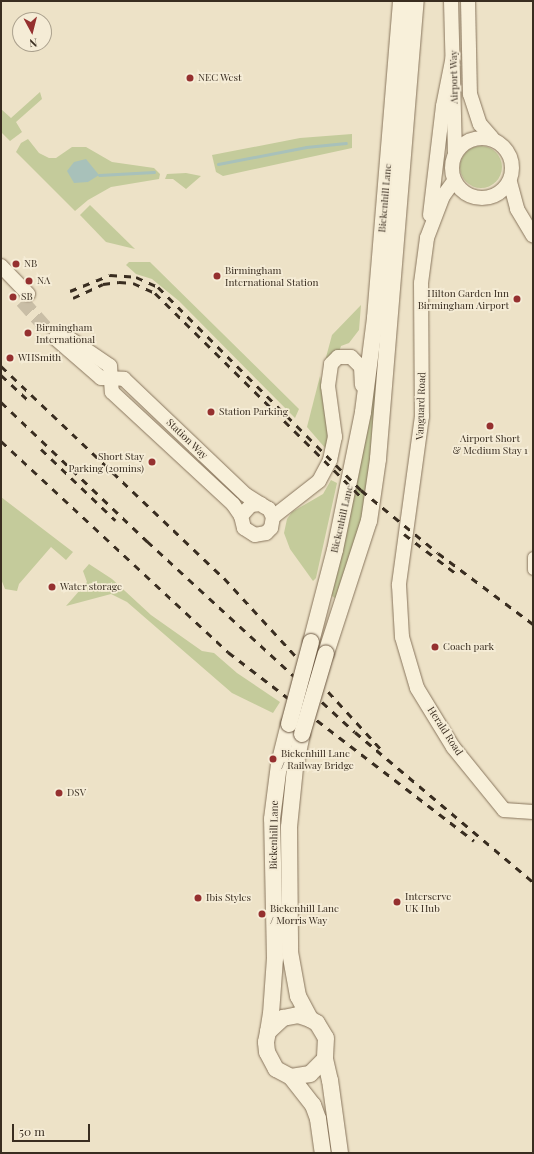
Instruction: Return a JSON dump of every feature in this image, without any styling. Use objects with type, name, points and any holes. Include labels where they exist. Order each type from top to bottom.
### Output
[{"type":"main road","name":"Bickenhill Lane","points":[[268,1032],[275,958],[272,819],[279,764],[348,495],[363,412],[376,311],[401,1]]},
{"type":"main road","name":"Bickenhill Lane","points":[[314,1021],[298,996],[290,952],[289,827],[295,768],[302,734],[341,605],[369,521],[378,459],[416,1]]},
{"type":"main road","points":[[323,1153],[318,1119],[313,1105],[291,1077],[276,1069],[269,1060],[268,1032],[283,1018],[298,1015],[314,1021],[326,1038],[325,1059],[330,1080],[340,1153]]},
{"type":"main road","points":[[291,1077],[310,1074],[325,1059]]},
{"type":"street","name":"Airport Way","points":[[451,1],[455,152]]},
{"type":"street","name":"Airport Way","points":[[468,1],[470,94],[480,124],[492,138]]},
{"type":"street","points":[[426,238],[443,106],[453,56]]},
{"type":"street","points":[[510,182],[503,191],[492,197],[479,198],[465,193],[454,181],[452,170],[455,152],[464,143],[476,138],[492,138],[500,143],[510,153],[513,165],[510,182],[517,209],[533,236]]},
{"type":"street","name":"Vanguard Road","points":[[402,637],[399,585],[422,416],[420,283],[426,238],[443,196],[454,181]]},
{"type":"street","points":[[1,266],[25,297],[1,280]]},
{"type":"street","name":"Station Way","points":[[58,334],[101,378],[111,377],[124,379],[246,495],[261,504]]},
{"type":"street","points":[[273,517],[319,481],[330,460],[335,437],[328,375],[331,364],[338,357],[351,357],[361,367],[363,412]]},
{"type":"street","name":"Station Way","points":[[111,377],[112,392],[233,504],[241,516]]},
{"type":"street","points":[[261,504],[269,509],[273,517],[271,528],[266,533],[255,534],[244,528],[241,516],[251,505],[261,504]]},
{"type":"street","points":[[533,557],[533,569]]},
{"type":"street","name":"Herald Road","points":[[402,637],[417,688],[453,747],[504,810],[520,813],[533,812]]},
{"type":"green space","points":[[406,1],[369,478],[358,537],[337,600],[331,595],[349,511]]},
{"type":"green space","points":[[40,92],[42,99],[16,122],[22,132],[10,141],[1,132],[1,109],[11,118]]},
{"type":"green space","points":[[352,134],[352,148],[223,176],[216,172],[212,155],[300,138]]},
{"type":"green space","points":[[28,139],[39,153],[49,158],[56,158],[72,147],[86,147],[112,162],[154,168],[160,174],[159,179],[111,187],[88,200],[75,211],[16,152],[21,143]]},
{"type":"green space","points":[[477,146],[485,146],[493,149],[499,155],[502,167],[499,179],[493,185],[485,188],[477,188],[469,185],[463,179],[460,171],[460,163],[463,155],[469,149]]},
{"type":"green space","points":[[186,173],[201,176],[186,189],[173,179],[165,179],[167,174]]},
{"type":"green space","points":[[90,205],[135,249],[106,242],[80,215]]},
{"type":"green space","points":[[129,262],[150,262],[299,409],[295,418],[179,301],[152,279],[136,274],[126,265]]},
{"type":"green space","points":[[361,305],[359,330],[349,343],[341,346],[339,352],[333,354],[325,361],[332,335]]},
{"type":"green space","points":[[320,376],[330,432],[326,449],[307,427]]},
{"type":"green space","points":[[331,480],[337,483],[316,578],[313,581],[290,549],[284,533],[287,519],[292,512],[323,494]]},
{"type":"green space","points":[[1,497],[73,552],[66,560],[51,547],[19,584],[17,591],[5,589],[1,579]]},
{"type":"green space","points":[[89,564],[112,579],[151,615],[202,651],[214,653],[237,673],[280,702],[273,713],[232,693],[127,602],[111,594],[66,606],[87,582],[83,571]]},
{"type":"water","points":[[86,159],[99,175],[88,182],[74,183],[67,171],[74,162]]},
{"type":"waterway","points":[[218,164],[306,147],[346,143]]},
{"type":"waterway","points":[[99,175],[154,172]]},
{"type":"tunnel","points":[[22,301],[55,338]]},
{"type":"railway","points":[[70,291],[110,275],[136,277],[158,287],[361,490],[438,553],[533,624]]},
{"type":"railway","points":[[73,298],[103,284],[119,282],[133,283],[155,293],[360,496]]},
{"type":"railway","points":[[1,366],[224,578],[380,748]]},
{"type":"railway","points":[[1,375],[31,403]]},
{"type":"railway","points":[[1,402],[147,541],[355,732],[533,882]]},
{"type":"railway","points":[[1,441],[228,652],[474,841]]},
{"type":"railway","points":[[41,449],[115,520]]},
{"type":"railway","points":[[404,534],[458,575]]},
{"type":"place","name":"NEC West","points":[[190,78]]},
{"type":"place","name":"NB","points":[[16,264]]},
{"type":"place","name":"Birmingham International Station","points":[[217,276]]},
{"type":"place","name":"NA","points":[[29,281]]},
{"type":"place","name":"SB","points":[[13,297]]},
{"type":"place","name":"Hilton Garden Inn Birmingham Airport","points":[[517,299]]},
{"type":"place","name":"Birmingham International","points":[[28,333]]},
{"type":"place","name":"WHSmith","points":[[10,358]]},
{"type":"place","name":"Station Parking","points":[[211,412]]},
{"type":"place","name":"Airport Short & Medium Stay 1","points":[[490,426]]},
{"type":"place","name":"Short Stay Parking (20mins)","points":[[152,462]]},
{"type":"place","name":"Water storage","points":[[52,587]]},
{"type":"place","name":"Coach park","points":[[435,647]]},
{"type":"place","name":"Bickenhill Lane / Railway Bridge","points":[[273,759]]},
{"type":"place","name":"DSV","points":[[59,793]]},
{"type":"place","name":"Ibis Styles","points":[[198,898]]},
{"type":"place","name":"Interserve UK Hub","points":[[397,902]]},
{"type":"place","name":"Bickenhill Lane / Morris Way","points":[[262,914]]}]
